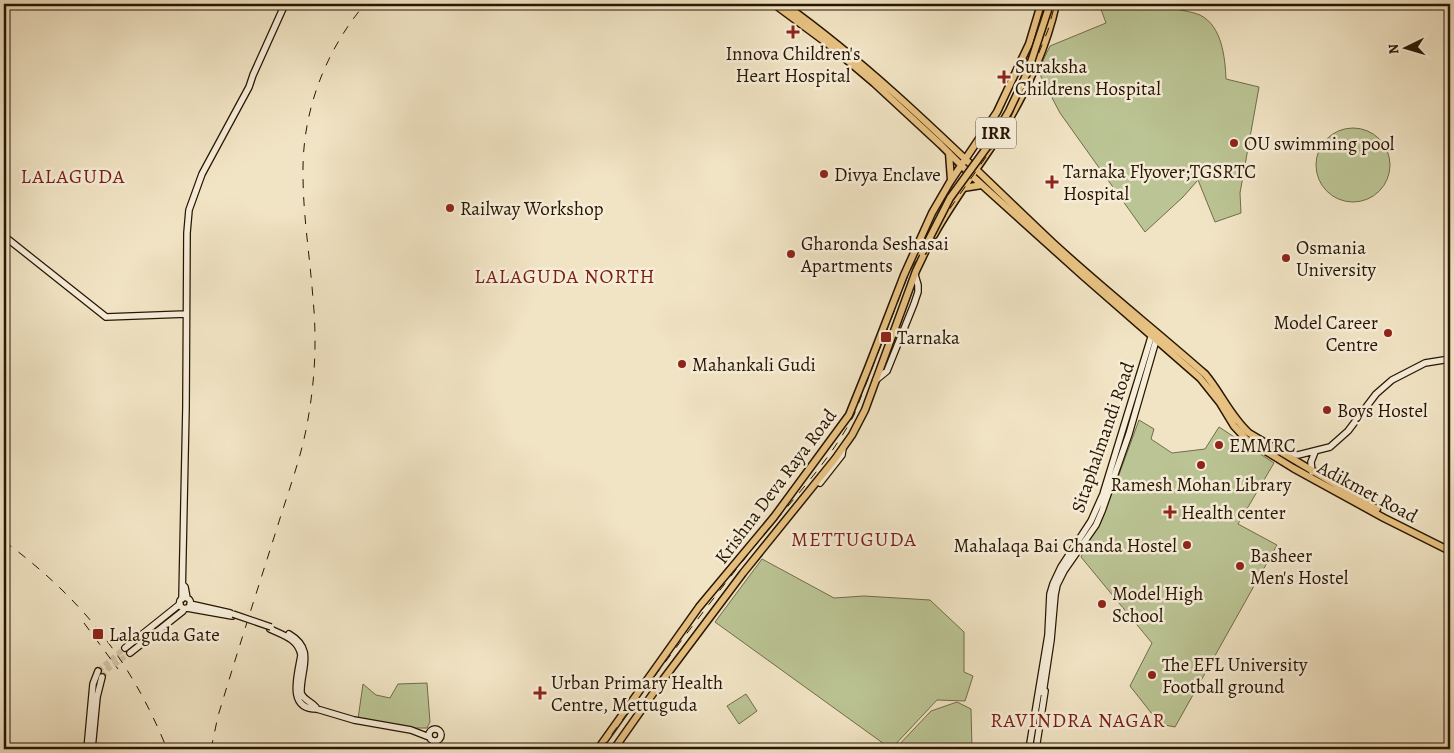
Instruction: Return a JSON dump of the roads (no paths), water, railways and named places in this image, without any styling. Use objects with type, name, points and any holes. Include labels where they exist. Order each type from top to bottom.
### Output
[{"type":"main road","points":[[130,654],[183,611],[185,604],[185,587],[183,585],[187,233],[189,210],[202,174],[250,87],[253,75],[286,4]]},
{"type":"main road","points":[[774,4],[803,24],[874,83],[949,152],[963,162]]},
{"type":"main road","points":[[784,4],[821,31],[877,77],[974,173],[982,185],[1155,334]]},
{"type":"main road","name":"Krishna Deva Raya Road","points":[[598,749],[699,607],[809,471],[852,407],[908,266],[932,214],[951,180],[997,112],[1029,44],[1041,4]]},
{"type":"main road","name":"IRR","points":[[915,273],[920,252],[946,196],[987,141],[1006,110],[1030,57],[1048,4]]},
{"type":"main road","name":"Krishna Deva Raya Road","points":[[614,749],[658,685],[743,573],[843,448],[859,424],[915,273],[950,206],[1005,125],[1038,60],[1056,4]]},
{"type":"main road","points":[[949,152],[951,180]]},
{"type":"main road","points":[[982,176],[984,157]]},
{"type":"main road","points":[[974,173],[982,176],[1155,334],[1200,378],[1220,402],[1240,434],[1275,453],[1286,451],[1301,454],[1330,447],[1354,424],[1376,394],[1392,380],[1425,363],[1450,359]]},
{"type":"main road","points":[[963,188],[982,185]]},
{"type":"main road","points":[[4,236],[106,317],[186,314]]},
{"type":"main road","name":"IRR","points":[[908,266],[920,252]]},
{"type":"main road","name":"Sitaphalmandi Road","points":[[1031,749],[1057,585],[1096,525],[1102,511],[1129,434],[1155,334]]},
{"type":"main road","points":[[796,506],[801,504],[833,467],[843,452],[843,448]]},
{"type":"main road","points":[[1312,472],[1311,462],[1315,452]]},
{"type":"main road","name":"Adikmet Road","points":[[1275,453],[1386,514],[1450,546]]},
{"type":"main road","name":"Adikmet Road","points":[[1275,453],[1293,468],[1450,551]]},
{"type":"main road","points":[[809,471],[818,479]]},
{"type":"main road","points":[[734,566],[743,573]]},
{"type":"main road","points":[[125,648],[185,604],[232,615],[270,628],[288,637],[298,646],[301,655],[296,689],[297,698],[300,703],[312,709],[354,720],[411,730],[430,730],[436,728],[441,732],[434,749]]},
{"type":"main road","points":[[87,749],[93,684],[98,671]]},
{"type":"main road","points":[[92,749],[97,697],[102,676]]},
{"type":"main road","points":[[411,730],[436,741]]},
{"type":"main road","points":[[429,737],[430,730]]},
{"type":"tunnel","points":[[98,671],[125,648]]},
{"type":"tunnel","points":[[102,677],[108,669],[130,653]]},
{"type":"railway","points":[[211,749],[218,716],[298,460],[310,404],[314,374],[315,329],[303,190],[304,151],[307,128],[312,105],[328,62],[338,42],[365,4]]},
{"type":"railway","points":[[601,749],[715,597],[820,467],[844,433],[854,415],[910,270],[1009,121],[1048,30],[1055,4]]},
{"type":"railway","points":[[4,541],[57,585],[101,633],[137,687],[167,749]]},
{"type":"railway","points":[[84,623],[118,669]]},
{"type":"place","name":"Innova Children's Heart Hospital","points":[[793,32]]},
{"type":"place","name":"Suraksha Childrens Hospital","points":[[1004,77]]},
{"type":"place","name":"OU swimming pool","points":[[1234,143]]},
{"type":"place","name":"Divya Enclave","points":[[824,174]]},
{"type":"place","name":"Tarnaka Flyover;TGSRTC Hospital","points":[[1052,182]]},
{"type":"place","name":"Railway Workshop","points":[[450,208]]},
{"type":"place","name":"Gharonda Seshasai Apartments","points":[[791,254]]},
{"type":"place","name":"Osmania University","points":[[1286,258]]},
{"type":"place","name":"Model Career Centre","points":[[1388,333]]},
{"type":"place","name":"Tarnaka","points":[[886,337]]},
{"type":"place","name":"Mahankali Gudi","points":[[682,364]]},
{"type":"place","name":"Boys Hostel","points":[[1327,410]]},
{"type":"place","name":"EMMRC","points":[[1219,445]]},
{"type":"place","name":"Ramesh Mohan Library","points":[[1201,465]]},
{"type":"place","name":"Health center","points":[[1170,512]]},
{"type":"place","name":"Mahalaqa Bai Chanda Hostel","points":[[1187,545]]},
{"type":"place","name":"Basheer Men's Hostel","points":[[1240,566]]},
{"type":"place","name":"Model High School","points":[[1102,604]]},
{"type":"place","name":"Lalaguda Gate","points":[[98,634]]},
{"type":"place","name":"The EFL University Football ground","points":[[1152,675]]},
{"type":"place","name":"Urban Primary Health Centre, Mettuguda","points":[[540,693]]},
{"type":"district","name":"LALAGUDA","points":[[73,176]]},
{"type":"district","name":"LALAGUDA NORTH","points":[[565,276]]},
{"type":"district","name":"METTUGUDA","points":[[854,539]]},
{"type":"district","name":"RAVINDRA NAGAR","points":[[1078,720]]}]
